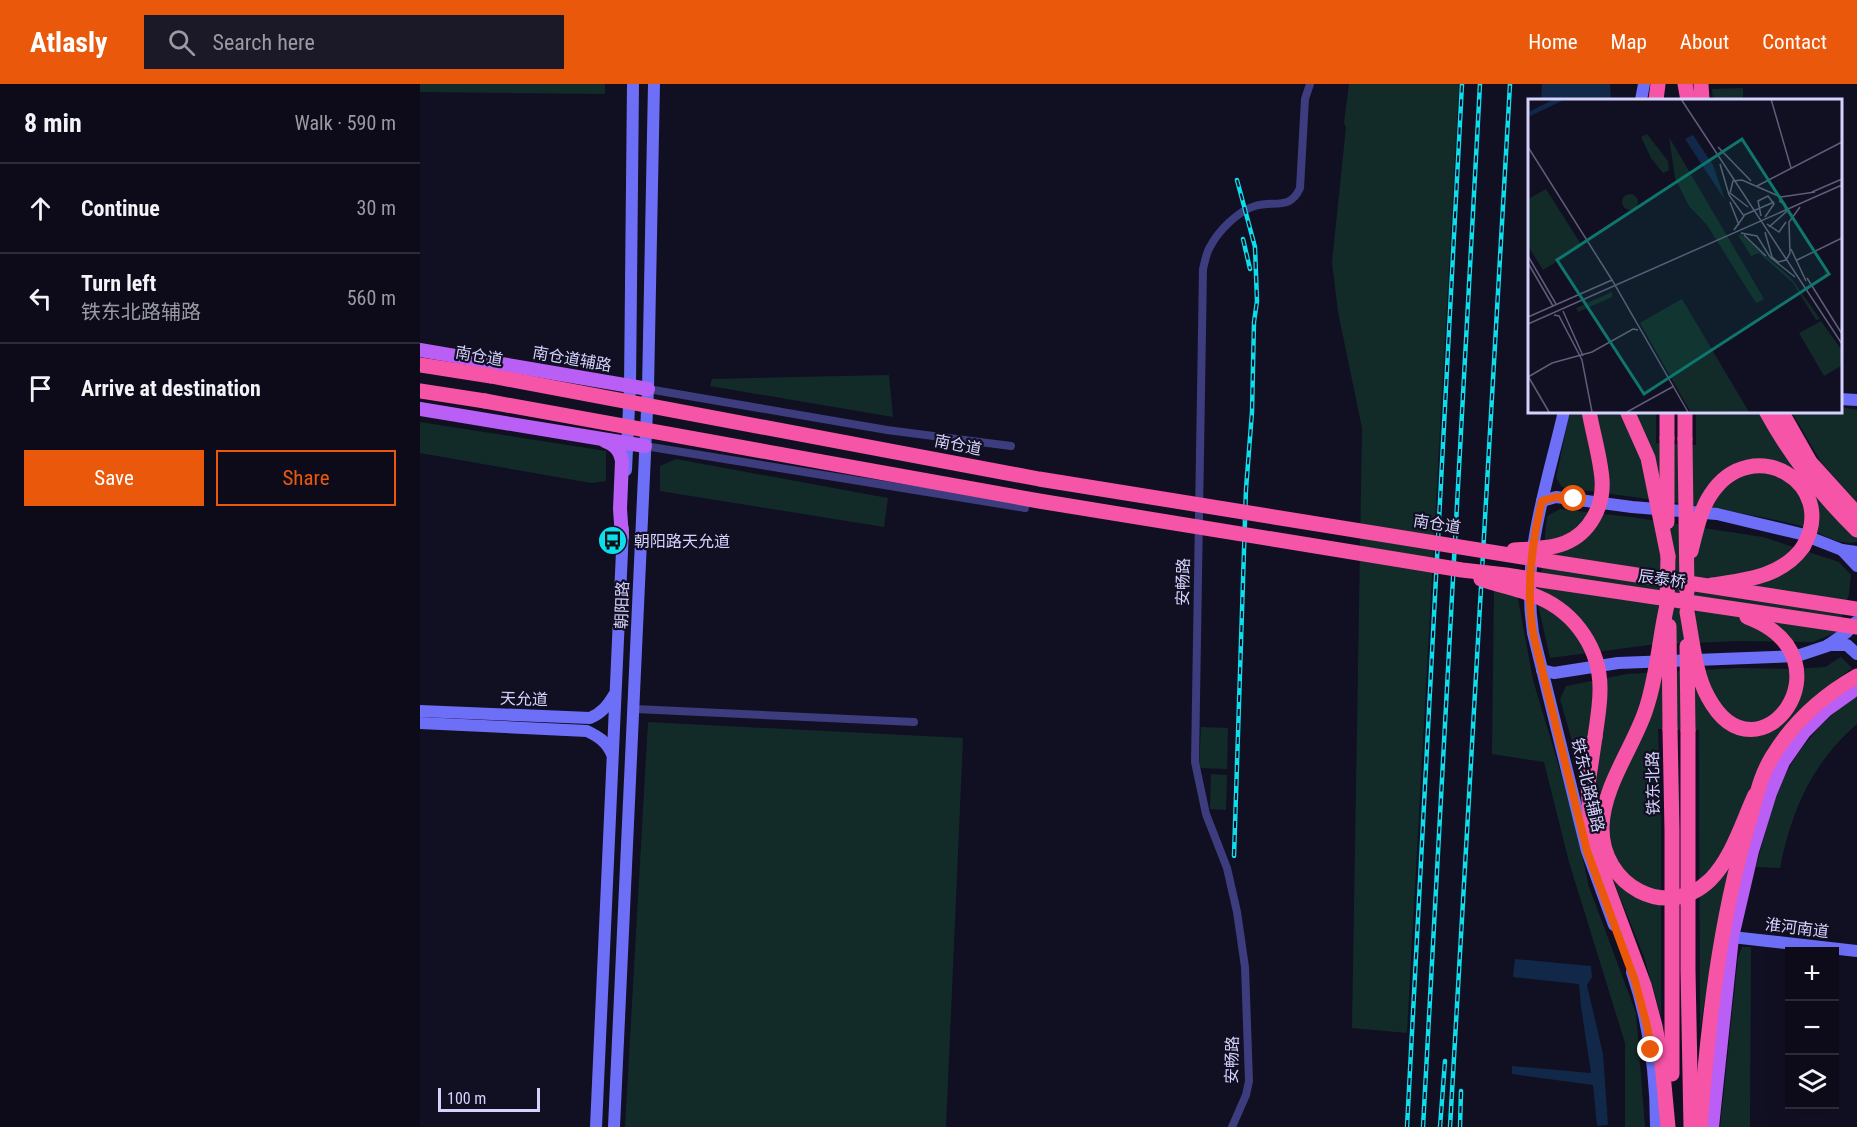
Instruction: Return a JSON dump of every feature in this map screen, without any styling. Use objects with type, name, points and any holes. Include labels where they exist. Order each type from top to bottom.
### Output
[{"type":"highway","points":[[1656,99],[1658,84]]},
{"type":"highway","points":[[1682,99],[1684,84]]},
{"type":"highway","points":[[1684,84],[1688,99]]},
{"type":"highway","points":[[1701,84],[1702,99]]},
{"type":"highway","name":"南仓道","points":[[420,365],[490,376],[1039,479],[1490,551]]},
{"type":"highway","points":[[420,391],[1039,501],[1462,570],[1473,577],[1551,603],[1574,622],[1590,645],[1599,669],[1600,692],[1588,784],[1589,823],[1598,862],[1644,985],[1655,1026],[1670,1127]]},
{"type":"highway","points":[[1490,551],[1528,549],[1565,543],[1584,530],[1591,522],[1599,505],[1602,486],[1589,412]]},
{"type":"highway","points":[[1627,412],[1648,458],[1668,556]]},
{"type":"highway","name":"铁东北路","points":[[1667,412],[1667,605],[1672,830],[1670,1127]]},
{"type":"highway","name":"铁东北路","points":[[1685,412],[1686,568],[1692,607],[1688,730],[1688,970],[1691,1127]]},
{"type":"highway","points":[[1767,412],[1793,456],[1857,530]]},
{"type":"highway","points":[[1782,412],[1810,462],[1857,514]]},
{"type":"highway","points":[[1686,568],[1703,509],[1710,495],[1724,478],[1741,468],[1755,465],[1777,469],[1797,481],[1806,493],[1812,521],[1808,537],[1800,551],[1783,566],[1766,575],[1706,586]]},
{"type":"highway","name":"辰泰桥","points":[[1490,551],[1857,609]]},
{"type":"highway","name":"辰泰桥","points":[[1462,570],[1506,575],[1692,607],[1857,627]]},
{"type":"highway","points":[[1667,605],[1647,705],[1603,813],[1603,841],[1607,858],[1621,879],[1645,893],[1669,897],[1693,891],[1712,878],[1724,860],[1772,757],[1793,727],[1819,701],[1857,676]]},
{"type":"highway","points":[[1692,607],[1755,619],[1788,637],[1802,656],[1807,670],[1805,693],[1792,714],[1775,725],[1753,729],[1731,723],[1721,715],[1707,695],[1701,680],[1692,607]]},
{"type":"highway","points":[[1700,1127],[1711,1009],[1726,910],[1755,795]]},
{"type":"main road","name":"朝阳路","points":[[596,1127],[628,443],[633,84]]},
{"type":"main road","name":"朝阳路","points":[[614,1127],[648,389],[654,84]]},
{"type":"main road","points":[[1641,99],[1644,84]]},
{"type":"main road","name":"南仓道辅路","points":[[420,350],[648,389]]},
{"type":"main road","points":[[1842,399],[1857,400]]},
{"type":"main road","points":[[420,409],[645,446]]},
{"type":"main road","name":"铁东北路辅路","points":[[1564,412],[1534,535],[1528,603],[1533,633],[1587,851],[1643,1007],[1656,1091],[1656,1127]]},
{"type":"main road","points":[[601,439],[611,443],[620,453],[622,537]]},
{"type":"main road","points":[[1542,501],[1556,497],[1632,507],[1717,514],[1802,534],[1842,550],[1857,552]]},
{"type":"main road","points":[[1842,550],[1857,566]]},
{"type":"main road","points":[[1827,646],[1850,629],[1857,620]]},
{"type":"main road","points":[[1542,670],[1561,673],[1618,663],[1797,656],[1827,646],[1847,645],[1857,654]]},
{"type":"main road","points":[[1712,1127],[1732,937],[1752,851],[1770,793],[1783,762],[1798,740],[1817,719],[1857,688]]},
{"type":"main road","name":"天允道","points":[[420,711],[590,718],[598,715],[609,705],[615,693]]},
{"type":"main road","name":"天允道","points":[[420,723],[587,730],[607,744],[612,754]]},
{"type":"main road","name":"淮河南道","points":[[1732,937],[1857,951]]},
{"type":"street","name":"安畅路","points":[[1232,1127],[1246,1095],[1249,1081],[1245,967],[1237,912],[1227,868],[1206,813],[1195,762],[1203,269],[1210,247],[1230,222],[1254,206],[1287,202],[1297,195],[1300,188],[1305,99],[1310,84]]},
{"type":"street","points":[[648,389],[887,430],[1011,446]]},
{"type":"street","points":[[645,446],[1024,508]]},
{"type":"street","points":[[635,709],[915,722]]},
{"type":"green space","points":[[420,84],[605,84],[605,94],[420,92]]},
{"type":"green space","points":[[1349,84],[1459,84],[1407,1033],[1352,1028],[1362,428],[1338,312],[1332,262]]},
{"type":"green space","points":[[1743,88],[1743,99],[1713,99],[1712,89]]},
{"type":"green space","points":[[889,375],[893,417],[710,386],[712,379]]},
{"type":"green space","points":[[1842,407],[1857,410],[1857,503],[1821,462],[1792,412],[1842,412]]},
{"type":"green space","points":[[1570,412],[1656,412],[1656,443],[1696,445],[1696,412],[1761,412],[1852,534],[1857,537],[1857,542],[1841,542],[1805,527],[1768,518],[1562,487],[1556,478]]},
{"type":"green space","points":[[420,422],[606,451],[606,481],[591,483],[420,453]]},
{"type":"green space","points":[[676,459],[888,498],[884,527],[660,491],[660,466]]},
{"type":"green space","points":[[1560,509],[1763,537],[1839,562],[1851,575],[1849,594],[1837,632],[1813,642],[1737,641],[1649,645],[1550,658],[1538,604],[1547,516]]},
{"type":"green space","points":[[1494,589],[1517,593],[1533,680],[1573,814],[1589,887],[1636,1013],[1645,1127],[1625,1127],[1625,1043],[1569,862],[1544,762],[1492,754]]},
{"type":"green space","points":[[1841,657],[1852,668],[1819,694],[1778,735],[1764,755],[1755,776],[1727,881],[1700,1032],[1699,730],[1658,729],[1661,820],[1661,1016],[1644,957],[1608,867],[1560,699],[1566,686],[1627,674],[1738,668],[1825,667]]},
{"type":"green space","points":[[1857,696],[1857,724],[1828,755],[1806,789],[1790,827],[1780,868],[1756,867],[1774,800],[1792,763],[1821,726]]},
{"type":"green space","points":[[648,722],[963,738],[946,1127],[625,1127]]},
{"type":"green space","points":[[1201,727],[1228,728],[1227,769],[1199,768]]},
{"type":"green space","points":[[1211,774],[1227,775],[1226,810],[1210,809]]},
{"type":"green space","points":[[1742,947],[1751,947],[1750,1127],[1720,1127],[1738,957]]},
{"type":"water","points":[[1542,84],[1610,84],[1611,99],[1541,99]]},
{"type":"water","points":[[1515,959],[1591,966],[1592,977],[1587,985],[1603,1054],[1608,1125],[1597,1126],[1593,1085],[1512,1074],[1512,1066],[1591,1073],[1579,984],[1513,977]]},
{"type":"railway","points":[[1407,1127],[1462,84]]},
{"type":"railway","points":[[1423,1127],[1480,84]]},
{"type":"railway","points":[[1450,1127],[1510,84]]},
{"type":"railway","points":[[1234,856],[1246,489],[1257,301],[1255,247],[1237,180]]},
{"type":"railway","points":[[1243,239],[1250,269]]},
{"type":"railway","points":[[1440,1127],[1445,1061]]},
{"type":"railway","points":[[1460,1127],[1461,1091]]},
{"type":"place","name":"朝阳路天允道","points":[[613,541]]},
{"type":"route","points":[[1574,499],[1556,497],[1542,501],[1534,535],[1528,603],[1533,633],[1587,851],[1635,981],[1643,1007],[1651,1050]]}]
